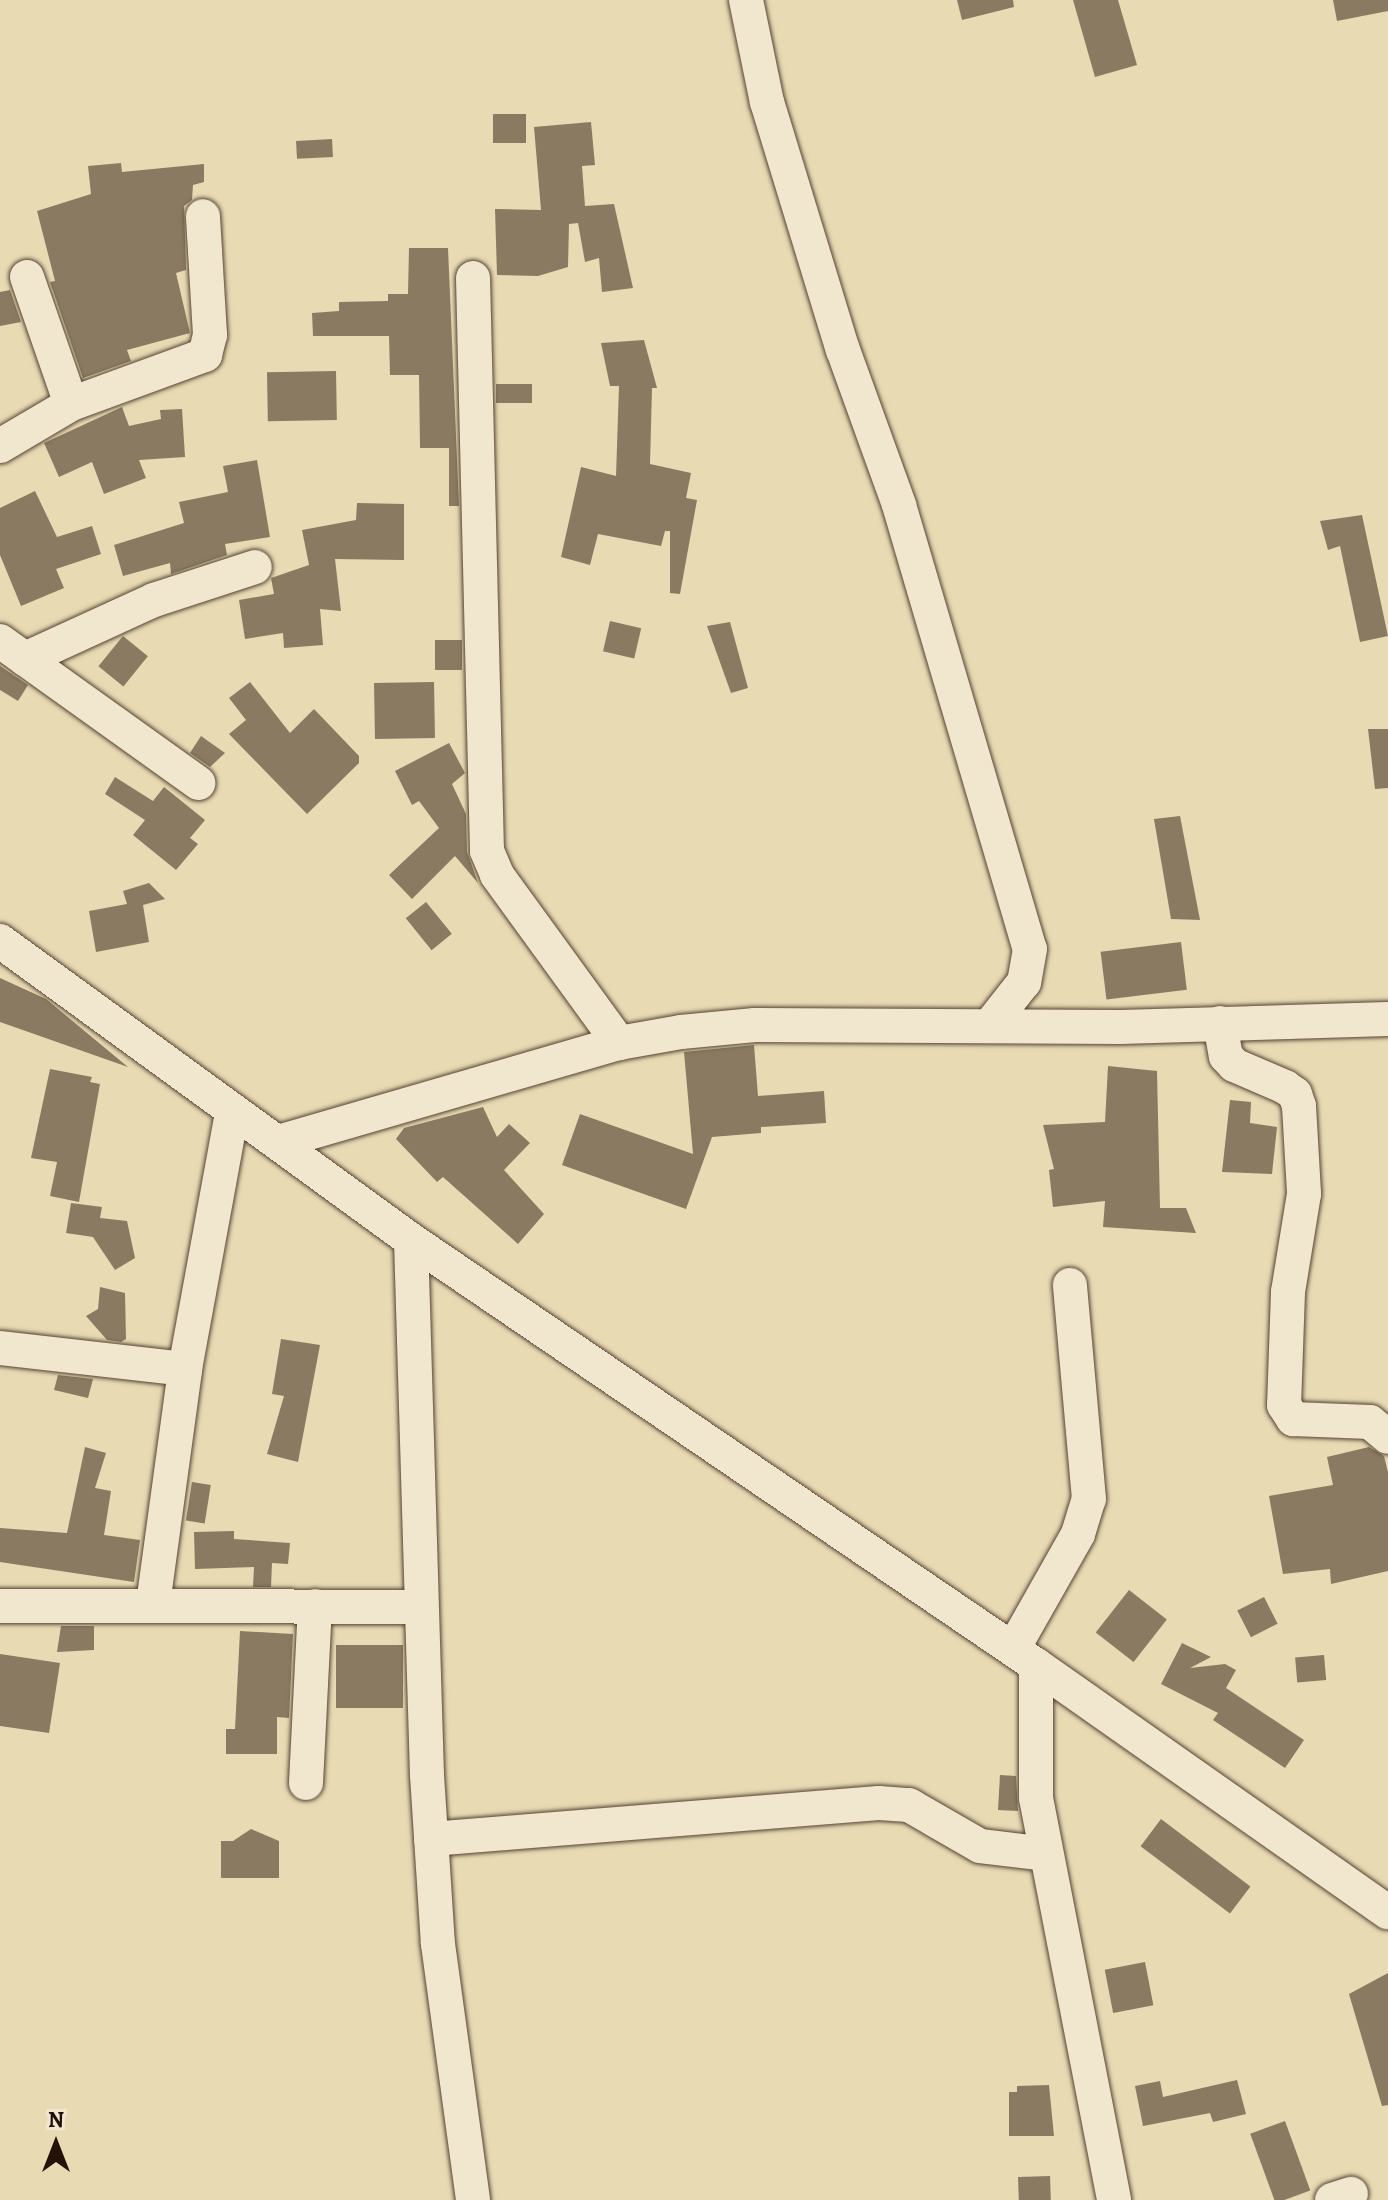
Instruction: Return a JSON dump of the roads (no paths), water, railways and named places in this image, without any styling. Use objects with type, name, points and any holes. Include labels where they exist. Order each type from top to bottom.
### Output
[{"type":"street","points":[[746,0],[767,102],[843,350],[899,505],[1030,949],[1024,982],[990,1025]]},
{"type":"street","points":[[0,446],[71,404],[205,355],[210,335],[203,216]]},
{"type":"street","points":[[27,277],[71,404]]},
{"type":"street","points":[[473,278],[487,851],[497,875],[619,1043]]},
{"type":"street","points":[[13,650],[255,567]]},
{"type":"street","points":[[13,650],[198,783]]},
{"type":"street","points":[[0,941],[232,1114],[278,1142],[411,1240],[1384,1901]]},
{"type":"street","points":[[278,1142],[619,1043],[755,1025],[1220,1023],[1388,1019]]},
{"type":"street","points":[[1220,1023],[1226,1056],[1234,1065],[1285,1087],[1295,1094],[1299,1106],[1304,1194],[1288,1292],[1284,1405],[1293,1419],[1370,1422],[1388,1437]]},
{"type":"street","points":[[153,1604],[185,1369],[232,1114]]},
{"type":"street","points":[[411,1240],[431,1839],[438,1944],[473,2200]]},
{"type":"street","points":[[1070,1285],[1089,1499],[1078,1534],[1024,1657],[1046,1854],[1114,2200]]},
{"type":"street","points":[[0,1348],[185,1369]]},
{"type":"street","points":[[0,1606],[421,1607]]},
{"type":"street","points":[[306,1783],[315,1606]]},
{"type":"street","points":[[431,1839],[879,1803],[909,1805],[980,1846],[1046,1854]]}]
